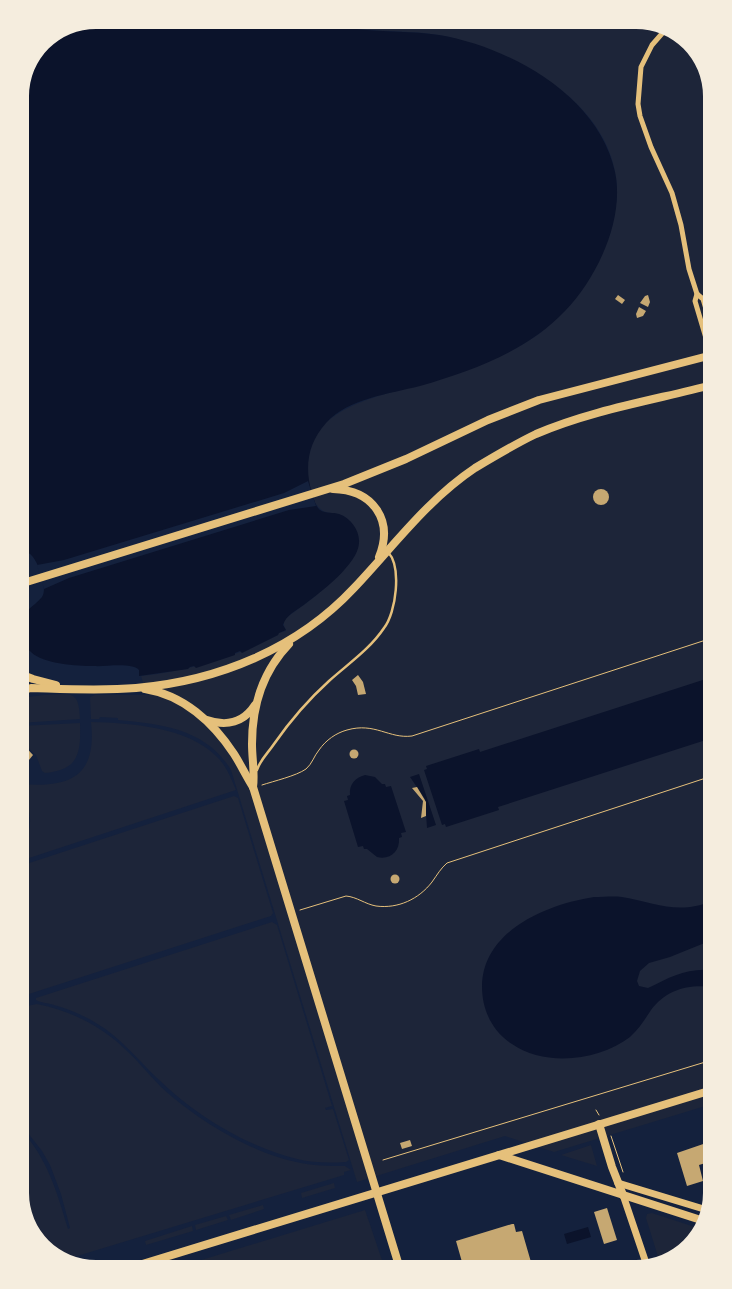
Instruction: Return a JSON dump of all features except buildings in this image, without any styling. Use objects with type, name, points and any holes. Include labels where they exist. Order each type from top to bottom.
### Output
[{"type":"main road","points":[[29,581],[328,489],[397,463],[488,420],[539,400],[703,357]]},
{"type":"main road","points":[[29,688],[135,688],[190,680],[232,668],[272,650],[297,636],[334,608],[421,514],[473,470],[511,446],[536,434],[572,421],[703,387]]},
{"type":"main road","points":[[328,489],[354,492],[365,498],[375,508],[381,518],[384,531],[383,546],[376,564]]},
{"type":"main road","points":[[297,636],[281,652],[262,685],[252,733],[254,776],[397,1260]]},
{"type":"main road","points":[[29,677],[69,689]]},
{"type":"main road","points":[[135,688],[161,692],[171,696],[205,719],[257,786]]},
{"type":"main road","points":[[205,719],[225,724],[237,721],[247,716],[257,702]]},
{"type":"main road","points":[[155,1260],[703,1093]]},
{"type":"main road","points":[[599,1124],[645,1259]]},
{"type":"main road","points":[[499,1155],[698,1219]]},
{"type":"main road","points":[[618,1182],[701,1208]]},
{"type":"street","points":[[662,34],[652,45],[641,67],[638,104],[640,116],[651,147],[672,193],[697,294],[695,301],[703,328]]},
{"type":"street","points":[[697,294],[703,298]]},
{"type":"lane","points":[[254,776],[262,760],[300,710],[358,656],[387,625],[396,584],[395,564],[392,556],[387,551]]},
{"type":"path","points":[[257,786],[305,769],[325,743],[347,730],[367,727],[401,736],[412,736],[703,641]]},
{"type":"path","points":[[299,910],[346,896],[375,906],[403,903],[416,897],[432,883],[444,866],[451,861],[703,779]]},
{"type":"path","points":[[383,1160],[703,1063]]},
{"type":"path","points":[[613,1140],[622,1168]]},
{"type":"shaded area","points":[[96,29],[356,29],[439,35],[466,41],[522,64],[548,80],[571,98],[591,120],[606,145],[615,172],[617,190],[612,228],[598,265],[588,282],[565,311],[550,325],[534,337],[498,358],[459,374],[358,402],[335,415],[326,423],[315,439],[309,456],[308,474],[315,502],[320,510],[339,514],[351,522],[358,534],[359,543],[352,560],[338,577],[287,618],[283,625],[286,630],[242,653],[240,651],[235,653],[235,655],[196,668],[194,666],[188,669],[139,676],[139,670],[130,666],[79,666],[52,662],[36,656],[29,650],[29,609],[44,593],[40,571],[30,554],[29,92],[36,66],[52,45],[70,34]]},
{"type":"shaded area","points":[[355,29],[649,30],[666,36],[680,45],[692,59],[700,75],[703,96],[703,1107],[554,1152],[505,1136],[357,1182],[231,770],[221,756],[209,745],[182,731],[151,724],[118,720],[118,718],[100,717],[99,719],[91,719],[90,697],[95,695],[149,695],[146,693],[141,676],[176,671],[211,662],[262,643],[278,635],[278,633],[286,631],[284,623],[286,618],[318,594],[340,574],[356,552],[359,542],[345,517],[328,513],[315,503],[307,477],[308,452],[318,432],[333,417],[353,405],[469,369],[506,354],[529,341],[548,324],[610,234],[616,206],[617,185],[609,150],[595,125],[575,103],[552,83],[526,67],[499,54],[471,43],[435,34]]},
{"type":"shaded area","points":[[703,680],[703,741],[498,807],[499,810],[446,827],[445,824],[442,825],[424,770],[427,769],[426,766],[479,749],[480,752]]},
{"type":"shaded area","points":[[71,695],[78,702],[80,719],[29,722],[29,697]]},
{"type":"shaded area","points":[[91,722],[158,728],[174,733],[204,746],[216,756],[223,763],[236,790],[29,858],[29,784],[53,784],[66,781],[76,775],[84,767],[92,741]]},
{"type":"shaded area","points":[[80,723],[80,743],[76,758],[65,768],[45,773],[42,771],[36,755],[29,749],[29,726]]},
{"type":"shaded area","points":[[419,774],[436,825],[427,828],[425,799],[410,777]]},
{"type":"shaded area","points":[[365,775],[375,777],[382,784],[385,784],[386,787],[391,786],[406,832],[401,833],[402,837],[399,838],[398,847],[390,856],[377,857],[367,849],[364,849],[363,846],[358,847],[344,801],[348,800],[347,796],[350,795],[353,782]]},
{"type":"shaded area","points":[[234,796],[238,798],[273,913],[271,916],[29,994],[29,863]]},
{"type":"shaded area","points":[[594,897],[622,897],[656,905],[678,907],[703,904],[703,944],[649,963],[640,971],[637,981],[639,986],[648,988],[686,972],[703,970],[703,986],[678,990],[663,998],[630,1037],[617,1045],[588,1056],[556,1058],[540,1056],[512,1044],[494,1026],[486,1011],[482,995],[485,966],[493,949],[521,923],[539,913]]},
{"type":"shaded area","points":[[272,922],[277,925],[332,1106],[325,1108],[326,1110],[333,1109],[349,1160],[346,1162],[297,1159],[259,1146],[240,1137],[204,1116],[172,1092],[105,1029],[75,1012],[36,1000],[36,998]]},
{"type":"shaded area","points":[[37,1004],[50,1007],[74,1015],[97,1027],[117,1042],[175,1099],[224,1133],[260,1151],[278,1157],[314,1165],[345,1166],[351,1170],[344,1172],[344,1175],[75,1257],[66,1253],[45,1237],[36,1223],[30,1206],[29,1140],[44,1163],[55,1188],[68,1229],[70,1228],[61,1194],[50,1165],[29,1134],[29,1006]]},
{"type":"shaded area","points":[[591,1145],[597,1166],[561,1155]]},
{"type":"shaded area","points":[[334,1183],[335,1188],[302,1198],[301,1193]]},
{"type":"shaded area","points":[[263,1205],[264,1209],[231,1220],[229,1215]]},
{"type":"shaded area","points":[[365,1210],[382,1260],[201,1260]]},
{"type":"shaded area","points":[[652,1213],[694,1227],[680,1244],[658,1257],[646,1218],[647,1214]]},
{"type":"shaded area","points":[[226,1216],[228,1220],[196,1230],[195,1225]]},
{"type":"shaded area","points":[[192,1226],[193,1231],[146,1245],[145,1241]]},
{"type":"shaded area","points":[[588,1227],[591,1237],[567,1244],[564,1234]]},
{"type":"pier","points":[[308,481],[316,506],[289,510],[69,578],[44,589],[37,565],[64,560],[284,493]]}]
